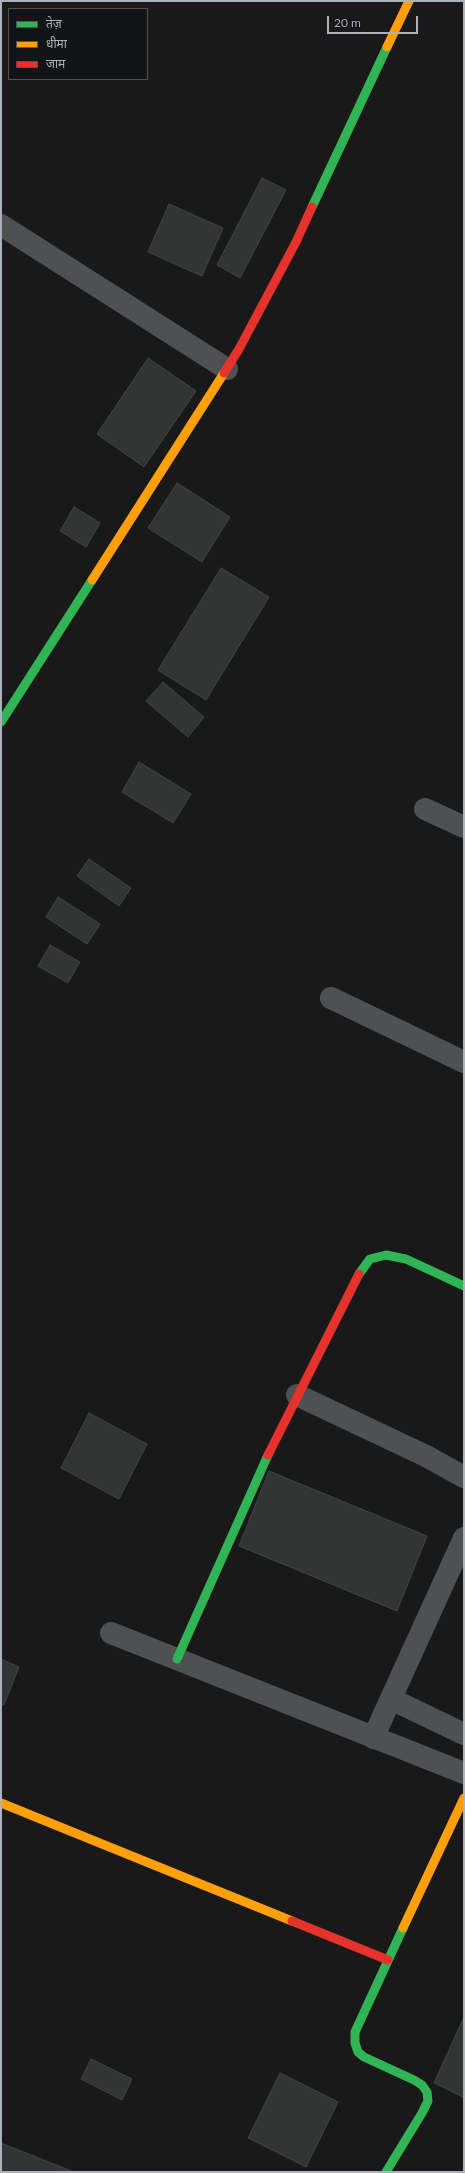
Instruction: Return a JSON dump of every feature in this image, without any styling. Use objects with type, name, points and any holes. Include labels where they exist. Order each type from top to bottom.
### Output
[{"type":"street","points":[[1,722],[239,349],[296,242],[375,70],[409,1]]},
{"type":"street","points":[[1,225],[227,369]]},
{"type":"street","points":[[425,809],[464,826]]},
{"type":"street","points":[[331,998],[464,1062]]},
{"type":"street","points":[[177,1659],[297,1395],[357,1276],[370,1260],[386,1255],[406,1259],[464,1286]]},
{"type":"street","points":[[297,1395],[426,1456],[464,1477]]},
{"type":"street","points":[[373,1738],[464,1538]]},
{"type":"street","points":[[112,1633],[464,1773]]},
{"type":"street","points":[[391,1700],[464,1734]]},
{"type":"street","points":[[386,2172],[428,2101],[426,2092],[422,2085],[364,2057],[358,2052],[355,2044],[355,2032],[464,1798]]},
{"type":"street","points":[[1,1803],[388,1960]]},
{"type":"building","points":[[262,178],[286,190],[240,278],[217,265]]},
{"type":"building","points":[[169,204],[223,228],[202,276],[148,252]]},
{"type":"building","points":[[148,358],[196,391],[144,467],[97,434]]},
{"type":"building","points":[[177,483],[230,517],[202,562],[148,528]]},
{"type":"building","points":[[74,507],[100,523],[86,547],[60,531]]},
{"type":"building","points":[[221,568],[269,597],[206,700],[158,670]]},
{"type":"building","points":[[163,682],[204,717],[188,737],[146,701]]},
{"type":"building","points":[[139,762],[191,794],[173,823],[122,792]]},
{"type":"building","points":[[89,859],[131,888],[119,906],[77,876]]},
{"type":"building","points":[[58,897],[100,924],[87,944],[46,917]]},
{"type":"building","points":[[50,945],[80,962],[68,983],[38,966]]},
{"type":"building","points":[[89,1413],[147,1444],[119,1499],[61,1468]]},
{"type":"building","points":[[269,1471],[427,1536],[397,1611],[239,1546]]},
{"type":"building","points":[[1,1659],[19,1667],[4,1705],[1,1704]]},
{"type":"building","points":[[464,2017],[464,2094],[463,2097],[434,2083]]},
{"type":"building","points":[[91,2059],[132,2079],[122,2100],[81,2079]]},
{"type":"building","points":[[280,2073],[338,2102],[306,2167],[248,2138]]},
{"type":"building","points":[[1,2143],[74,2172],[1,2172]]},
{"type":"traffic: fast","points":[[312,207],[387,47]]},
{"type":"traffic: fast","points":[[1,722],[92,580]]},
{"type":"traffic: fast","points":[[359,1274],[370,1259],[386,1255],[406,1259],[464,1286]]},
{"type":"traffic: fast","points":[[177,1659],[268,1455]]},
{"type":"traffic: fast","points":[[386,2172],[422,2113],[428,2101],[427,2092],[422,2085],[414,2080],[364,2057],[358,2052],[355,2043],[355,2032],[403,1928]]},
{"type":"traffic: slow","points":[[387,47],[409,1]]},
{"type":"traffic: slow","points":[[92,580],[224,373]]},
{"type":"traffic: slow","points":[[403,1928],[464,1798]]},
{"type":"traffic: slow","points":[[1,1803],[292,1921]]},
{"type":"traffic: jam","points":[[224,373],[239,349],[296,242],[312,207]]},
{"type":"traffic: jam","points":[[268,1455],[359,1274]]},
{"type":"traffic: jam","points":[[292,1921],[388,1960]]}]
